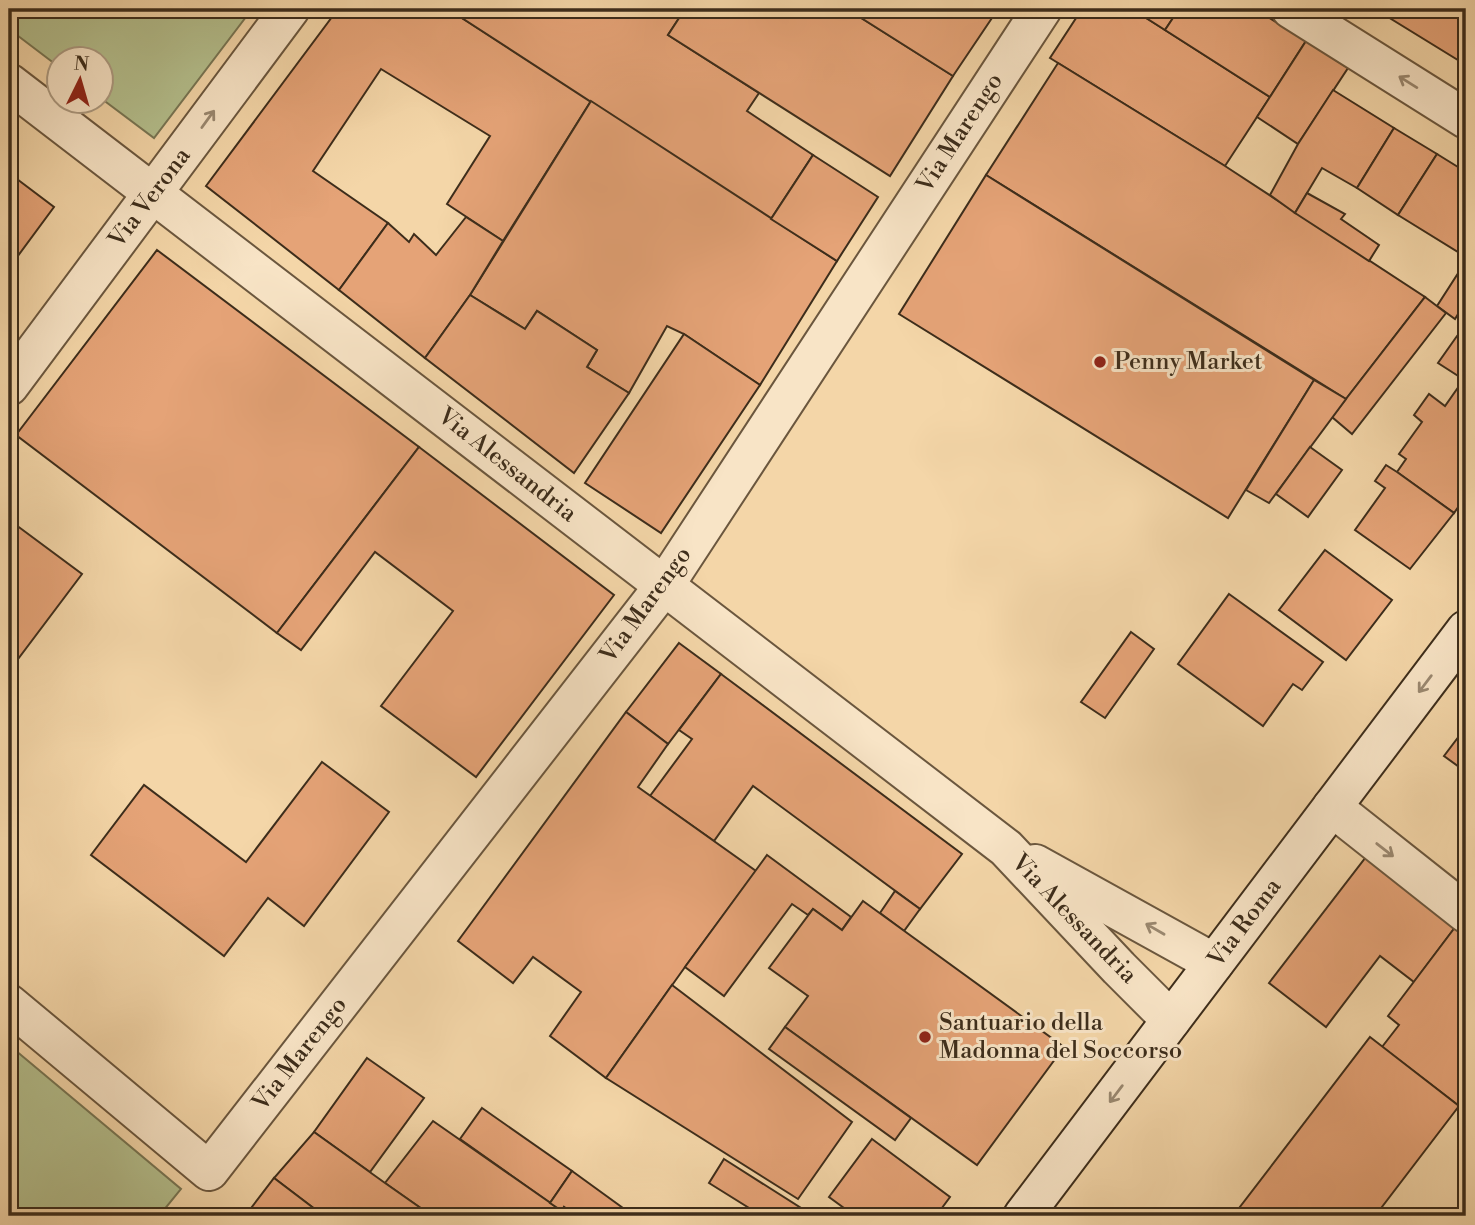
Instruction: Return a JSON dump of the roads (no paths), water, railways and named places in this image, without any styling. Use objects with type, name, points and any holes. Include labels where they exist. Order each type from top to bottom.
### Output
[{"type":"street","name":"Via Verona","points":[[9,386],[290,9]]},
{"type":"street","name":"Via Marengo","points":[[9,1004],[209,1171],[664,586],[1042,9]]},
{"type":"street","points":[[1292,9],[1466,119]]},
{"type":"street","name":"Via Alessandria","points":[[9,83],[1006,848],[1214,963]]},
{"type":"street","name":"Via Roma","points":[[1023,1216],[1466,630]]},
{"type":"street","points":[[1332,807],[1466,913]]},
{"type":"street","name":"Via Alessandria","points":[[1006,848],[1171,1020]]},
{"type":"place","name":"Penny Market","points":[[1100,362]]},
{"type":"place","name":"Santuario della Madonna del Soccorso","points":[[925,1037]]}]
